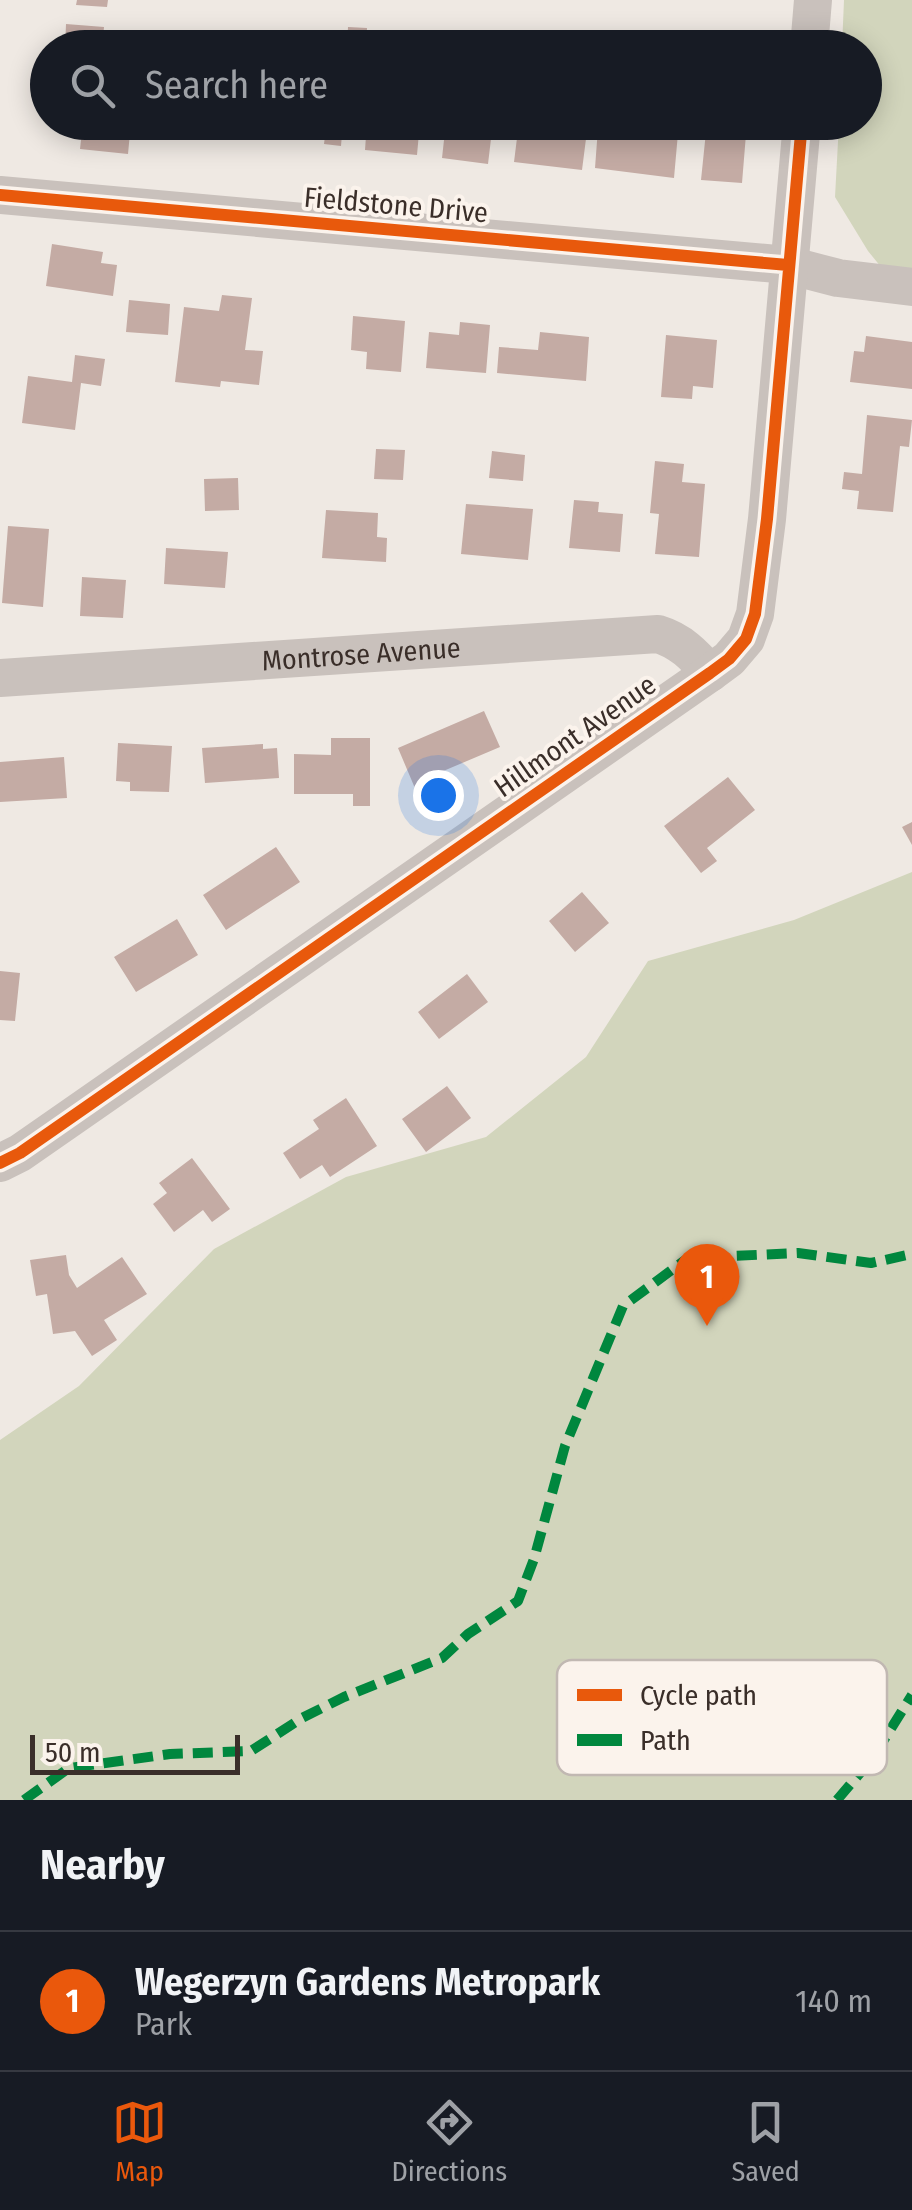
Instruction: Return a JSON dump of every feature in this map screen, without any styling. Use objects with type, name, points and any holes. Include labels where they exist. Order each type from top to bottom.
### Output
[{"type":"street","points":[[810,30],[813,0]]},
{"type":"street","name":"Hillmont Avenue","points":[[0,1163],[51,1132],[710,673],[746,639],[755,614],[767,519],[800,140]]},
{"type":"street","name":"Fieldstone Drive","points":[[0,194],[788,266],[838,278],[912,287]]},
{"type":"street","name":"Montrose Avenue","points":[[0,678],[658,634],[673,638],[710,673]]},
{"type":"green space","points":[[844,0],[912,0],[912,305],[868,251],[835,197],[838,140],[882,140],[882,30],[843,30]]},
{"type":"green space","points":[[912,872],[912,1800],[0,1800],[0,1440],[79,1386],[214,1249],[346,1177],[486,1137],[586,1057],[648,961],[794,920]]},
{"type":"building","points":[[77,0],[108,0],[107,7],[76,5]]},
{"type":"building","points":[[66,24],[104,27],[104,30],[66,30]]},
{"type":"building","points":[[81,140],[129,140],[128,154],[80,149]]},
{"type":"building","points":[[324,140],[342,140],[341,146],[324,144]]},
{"type":"building","points":[[366,140],[418,140],[417,155],[365,150]]},
{"type":"building","points":[[444,140],[491,140],[488,164],[442,158]]},
{"type":"building","points":[[517,140],[586,140],[582,170],[514,162]]},
{"type":"building","points":[[597,140],[677,140],[674,178],[595,168]]},
{"type":"building","points":[[705,140],[746,140],[742,183],[701,180]]},
{"type":"building","points":[[52,244],[103,252],[101,263],[117,265],[113,296],[46,286]]},
{"type":"building","points":[[222,295],[252,298],[245,350],[263,351],[259,385],[221,381],[220,387],[175,382],[184,307],[219,311]]},
{"type":"building","points":[[129,300],[170,304],[168,335],[126,332]]},
{"type":"building","points":[[353,316],[405,321],[401,372],[366,369],[367,352],[351,350]]},
{"type":"building","points":[[460,322],[490,325],[486,373],[426,368],[429,332],[459,335]]},
{"type":"building","points":[[540,332],[589,337],[586,381],[497,373],[499,347],[538,350]]},
{"type":"building","points":[[666,335],[717,340],[713,388],[693,386],[692,399],[661,397]]},
{"type":"building","points":[[866,336],[912,342],[912,389],[850,382],[854,351],[864,352]]},
{"type":"building","points":[[75,355],[105,359],[101,386],[81,383],[75,430],[22,423],[28,376],[72,382]]},
{"type":"building","points":[[867,415],[912,420],[909,447],[900,446],[893,512],[857,509],[859,491],[842,489],[844,472],[862,474]]},
{"type":"building","points":[[376,449],[405,450],[403,480],[374,479]]},
{"type":"building","points":[[492,451],[525,455],[523,481],[489,478]]},
{"type":"building","points":[[655,461],[684,464],[682,482],[705,484],[699,557],[655,554],[659,514],[650,513]]},
{"type":"building","points":[[238,478],[239,510],[205,511],[204,479]]},
{"type":"building","points":[[574,500],[599,502],[598,512],[623,514],[620,552],[569,548]]},
{"type":"building","points":[[466,504],[533,509],[528,560],[461,554]]},
{"type":"building","points":[[326,510],[378,513],[377,537],[387,538],[386,562],[322,558]]},
{"type":"building","points":[[8,526],[49,529],[43,607],[2,603]]},
{"type":"building","points":[[166,548],[228,552],[225,588],[164,584]]},
{"type":"building","points":[[82,577],[126,580],[123,618],[80,616]]},
{"type":"building","points":[[484,711],[500,747],[441,772],[445,782],[417,793],[398,748]]},
{"type":"building","points":[[331,738],[370,738],[370,806],[353,806],[353,794],[294,794],[294,754],[331,755]]},
{"type":"building","points":[[118,743],[172,746],[169,792],[130,791],[130,782],[116,781]]},
{"type":"building","points":[[263,744],[263,749],[277,748],[279,778],[205,783],[202,748]]},
{"type":"building","points":[[64,757],[67,798],[0,802],[0,762]]},
{"type":"building","points":[[728,777],[755,810],[707,848],[717,861],[701,873],[664,826]]},
{"type":"building","points":[[912,822],[912,845],[902,827]]},
{"type":"building","points":[[276,847],[300,882],[226,930],[203,895]]},
{"type":"building","points":[[582,892],[609,923],[575,952],[549,921]]},
{"type":"building","points":[[177,919],[198,955],[136,992],[114,957]]},
{"type":"building","points":[[0,971],[20,973],[15,1021],[0,1020]]},
{"type":"building","points":[[467,974],[488,1002],[439,1039],[418,1012]]},
{"type":"building","points":[[447,1086],[471,1118],[426,1152],[402,1119]]},
{"type":"building","points":[[346,1098],[377,1146],[330,1177],[322,1165],[300,1179],[283,1153],[319,1129],[313,1120]]},
{"type":"building","points":[[192,1158],[230,1209],[212,1222],[203,1210],[174,1232],[153,1204],[167,1193],[159,1183]]},
{"type":"building","points":[[66,1255],[69,1275],[77,1288],[122,1257],[147,1294],[104,1320],[117,1340],[92,1356],[75,1331],[53,1334],[47,1294],[36,1296],[30,1260]]},
{"type":"marked path","points":[[24,1800],[69,1768],[170,1754],[251,1751],[344,1697],[442,1658],[468,1634],[518,1601],[534,1559],[565,1446],[623,1306],[688,1258],[798,1253],[871,1263],[912,1254]]},
{"type":"marked path","points":[[887,1735],[912,1695]]},
{"type":"marked path","points":[[837,1800],[858,1775]]},
{"type":"cycle path","points":[[0,1163],[20,1153],[710,673],[746,639],[755,614],[767,519],[800,140]]},
{"type":"cycle path","points":[[0,195],[788,265]]},
{"type":"place","name":"Wegerzyn Gardens Metropark","points":[[707,1326]]}]
